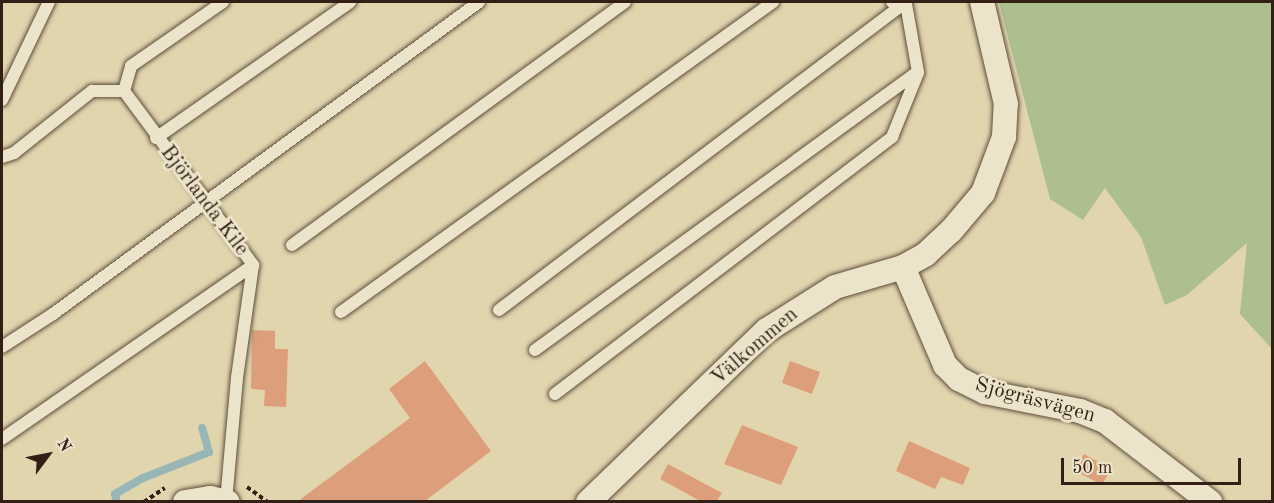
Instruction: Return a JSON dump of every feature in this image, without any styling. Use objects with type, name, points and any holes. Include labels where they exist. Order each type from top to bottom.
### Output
[{"type":"street","name":"Välkommen","points":[[588,501],[767,330],[835,287],[903,267],[926,254],[951,231],[983,193],[1004,137],[1006,104],[982,2]]},
{"type":"street","name":"Sjögräsvägen","points":[[903,267],[945,365],[959,379],[985,392],[1080,411],[1105,421],[1210,501]]},
{"type":"street","name":"Björlanda Kile","points":[[185,501],[227,501]]},
{"type":"lane","points":[[2,100],[49,2]]},
{"type":"lane","points":[[2,157],[14,153],[92,91],[124,91],[131,66],[223,2]]},
{"type":"lane","points":[[156,138],[350,2]]},
{"type":"lane","points":[[2,347],[208,202],[479,2]]},
{"type":"lane","points":[[292,245],[625,2]]},
{"type":"lane","points":[[341,312],[773,2]]},
{"type":"lane","points":[[892,2],[906,3]]},
{"type":"lane","points":[[555,394],[892,137],[918,72],[906,3]]},
{"type":"lane","points":[[499,310],[906,3]]},
{"type":"lane","points":[[535,350],[918,72]]},
{"type":"lane","name":"Björlanda Kile","points":[[124,91],[156,138],[208,202],[253,265],[237,378],[227,501]]},
{"type":"lane","points":[[2,439],[253,265]]},
{"type":"green space","points":[[999,2],[1272,2],[1272,349],[1240,314],[1247,243],[1187,295],[1165,305],[1141,237],[1105,188],[1083,220],[1050,199]]},
{"type":"building","points":[[252,330],[275,331],[275,349],[288,349],[286,407],[264,406],[265,390],[251,389]]},
{"type":"building","points":[[425,361],[491,451],[425,501],[298,501],[410,418],[389,389]]},
{"type":"building","points":[[790,361],[820,372],[812,394],[782,383]]},
{"type":"building","points":[[742,425],[798,447],[781,485],[724,464]]},
{"type":"building","points":[[909,441],[970,468],[963,485],[941,477],[935,489],[896,471]]},
{"type":"building","points":[[1084,454],[1111,469],[1102,485],[1074,470]]},
{"type":"building","points":[[668,464],[722,493],[717,501],[700,501],[660,479]]},
{"type":"waterway","points":[[117,502],[115,494],[143,478],[209,452],[202,428]]}]
